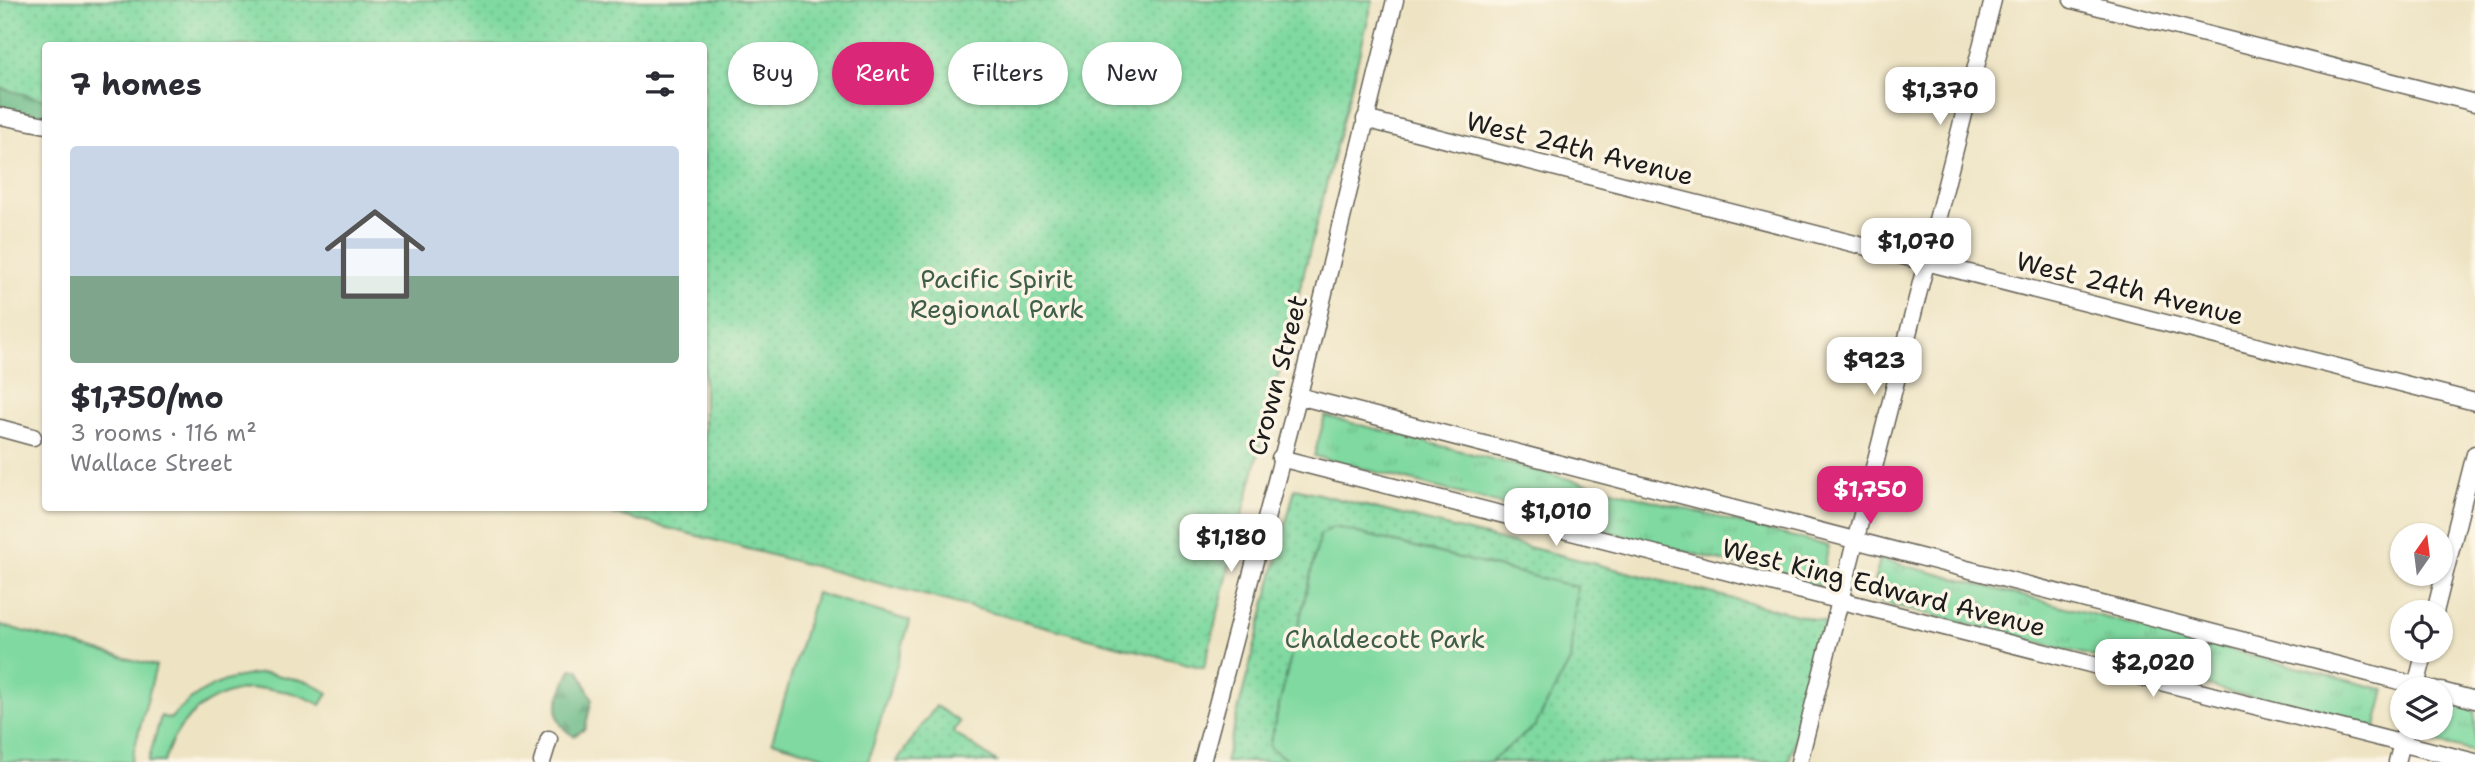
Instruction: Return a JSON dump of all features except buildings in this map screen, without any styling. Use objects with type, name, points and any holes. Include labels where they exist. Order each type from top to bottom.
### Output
[{"type":"street","name":"Crown Street","points":[[1202,762],[1298,396],[1395,0]]},
{"type":"street","points":[[1799,762],[1993,0]]},
{"type":"street","points":[[2072,0],[2475,103]]},
{"type":"street","points":[[0,116],[42,124]]},
{"type":"street","name":"West 24th Avenue","points":[[1365,118],[2475,402]]},
{"type":"street","name":"West King Edward Avenue","points":[[1298,396],[2390,680]]},
{"type":"street","points":[[0,428],[33,437]]},
{"type":"street","points":[[2438,600],[2475,454]]},
{"type":"street","name":"West King Edward Avenue","points":[[1280,458],[1841,601],[2390,733]]},
{"type":"street","points":[[2453,694],[2475,700]]},
{"type":"street","points":[[542,762],[549,739]]},
{"type":"street","points":[[2397,762],[2403,740]]},
{"type":"street","name":"West King Edward Avenue","points":[[2415,740],[2475,762]]},
{"type":"green space","name":"Pacific Spirit Regional Park","points":[[0,0],[1373,0],[1204,668],[614,514],[614,511],[707,511],[707,42],[42,42],[42,99],[0,88]]},
{"type":"green space","points":[[0,76],[42,85],[42,120],[0,113]]},
{"type":"green space","points":[[1325,416],[1829,546],[1819,586],[1314,456]]},
{"type":"green space","name":"Chaldecott Park","points":[[1295,488],[1825,622],[1789,762],[1225,762]]},
{"type":"green space","points":[[1334,527],[1577,587],[1570,661],[1535,726],[1490,762],[1290,762],[1269,747],[1320,535]]},
{"type":"green space","points":[[1880,559],[2385,690],[2375,729],[1870,599]]},
{"type":"green space","points":[[816,593],[910,621],[868,762],[843,762],[772,741]]},
{"type":"green space","points":[[0,625],[156,666],[131,762],[0,762]]},
{"type":"green space","points":[[571,669],[579,670],[592,699],[585,729],[574,736],[559,722],[557,714],[560,697]]},
{"type":"green space","points":[[266,673],[309,682],[328,693],[321,705],[274,689],[250,689],[227,694],[206,703],[188,718],[174,737],[164,762],[148,762],[161,716],[170,719],[202,692],[225,681]]},
{"type":"green space","points":[[2453,704],[2475,710],[2475,752],[2432,741],[2453,740]]},
{"type":"green space","points":[[936,706],[960,722],[953,732],[997,762],[896,762]]}]
